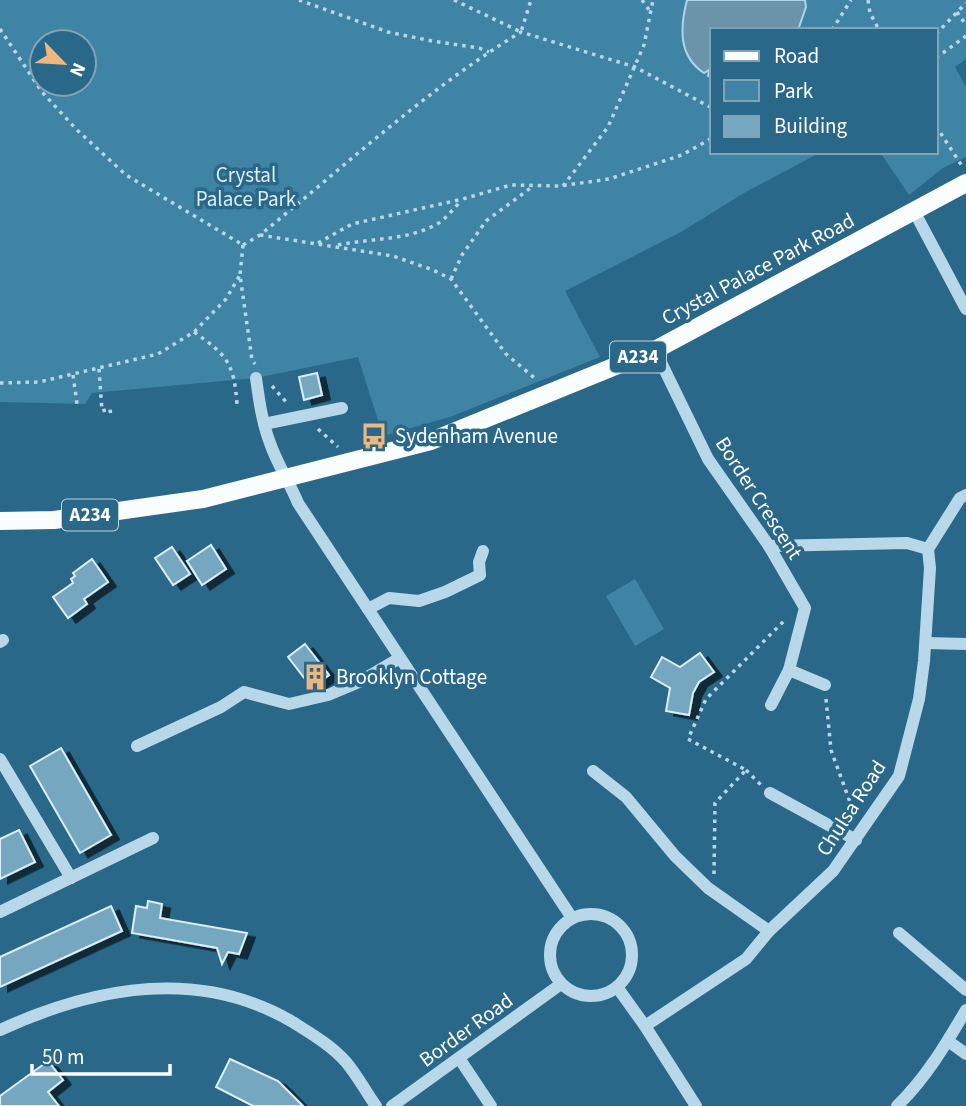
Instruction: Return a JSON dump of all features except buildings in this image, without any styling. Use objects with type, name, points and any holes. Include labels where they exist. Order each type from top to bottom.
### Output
[{"type":"main road","name":"Crystal Palace Park Road","points":[[0,521],[54,520],[203,499],[431,442],[655,350],[966,183]]},
{"type":"street","points":[[914,211],[966,309]]},
{"type":"street","name":"Border Crescent","points":[[655,350],[708,459],[769,546],[802,603]]},
{"type":"street","points":[[257,373],[264,424],[270,445],[298,503],[572,918]]},
{"type":"street","points":[[264,424],[342,408]]},
{"type":"street","points":[[769,546],[908,543],[928,549],[960,498],[966,495]]},
{"type":"street","name":"Chulsa Road","points":[[645,1026],[745,960],[769,931],[833,872],[898,776],[919,699],[926,643],[930,568],[928,549]]},
{"type":"street","points":[[368,609],[389,598],[419,601],[480,575],[479,562],[484,551]]},
{"type":"street","points":[[771,705],[789,670],[805,608],[802,603]]},
{"type":"street","points":[[926,643],[966,644]]},
{"type":"street","points":[[137,746],[221,707],[244,692],[289,704],[349,687],[400,658]]},
{"type":"street","points":[[789,670],[825,685]]},
{"type":"street","points":[[0,759],[71,878]]},
{"type":"street","points":[[593,771],[626,797],[675,856],[708,888],[769,931]]},
{"type":"street","points":[[770,793],[859,836]]},
{"type":"street","points":[[0,912],[153,838]]},
{"type":"street","points":[[582,914],[604,916],[622,928],[628,937],[632,958],[630,969],[617,987],[607,993],[585,996],[574,993],[561,984],[555,975],[549,954],[556,933],[572,918],[582,914]]},
{"type":"street","points":[[900,933],[966,990]]},
{"type":"street","name":"Border Road","points":[[393,1106],[561,984]]},
{"type":"street","points":[[0,1030],[37,1013],[108,992],[161,987],[242,999],[265,1007],[314,1035],[346,1062],[376,1106]]},
{"type":"street","points":[[617,987],[696,1106]]},
{"type":"street","points":[[897,1106],[914,1089],[966,1010]]},
{"type":"street","points":[[948,1041],[966,1054]]},
{"type":"street","points":[[459,1058],[491,1106]]},
{"type":"path","points":[[299,0],[388,32],[489,52]]},
{"type":"path","points":[[454,0],[521,32],[635,67],[710,107]]},
{"type":"path","points":[[243,245],[260,235],[421,103],[489,52],[521,32],[531,0]]},
{"type":"path","points":[[642,0],[649,10]]},
{"type":"path","points":[[563,186],[608,127],[644,45],[653,0]]},
{"type":"path","points":[[833,28],[851,0]]},
{"type":"path","points":[[868,0],[870,13],[878,28]]},
{"type":"path","points":[[938,32],[966,3]]},
{"type":"path","points":[[957,12],[966,25]]},
{"type":"path","points":[[0,29],[28,71]]},
{"type":"path","points":[[938,57],[966,36]]},
{"type":"path","points":[[49,98],[77,130],[126,175],[243,245]]},
{"type":"path","points":[[938,129],[966,172]]},
{"type":"path","points":[[318,243],[352,224],[463,199],[511,185],[563,186],[609,179],[682,155],[710,139]]},
{"type":"path","points":[[450,279],[462,255],[486,221],[534,186]]},
{"type":"path","points":[[334,246],[358,241],[401,238],[438,223],[463,199]]},
{"type":"path","points":[[260,235],[393,256],[450,279],[506,354],[551,393]]},
{"type":"path","points":[[243,245],[240,275],[252,360],[257,373]]},
{"type":"path","points":[[0,383],[39,382],[158,354],[194,332],[226,299],[240,275]]},
{"type":"path","points":[[194,332],[221,351],[229,363],[235,380],[237,404]]},
{"type":"path","points":[[99,369],[102,411],[110,409],[111,417]]},
{"type":"path","points":[[73,375],[77,404]]},
{"type":"path","points":[[708,888],[714,882],[715,803],[746,770],[688,738],[706,699],[802,603]]},
{"type":"path","points":[[825,685],[831,750],[859,836]]},
{"type":"green space","name":"Crystal Palace Park","points":[[0,0],[966,0],[966,59],[955,67],[966,87],[966,157],[943,168],[909,195],[881,154],[938,154],[938,28],[710,28],[710,154],[817,154],[744,193],[681,232],[565,291],[600,357],[450,417],[383,436],[358,357],[256,378],[92,393],[85,404],[0,402]]},
{"type":"green space","points":[[635,579],[664,629],[635,646],[606,596]]},
{"type":"shaded area","points":[[687,0],[805,0],[806,7],[799,28],[710,28],[710,77],[709,70],[704,73],[685,50],[683,20]]},
{"type":"place","name":"Sydenham Avenue","points":[[374,436]]},
{"type":"place","name":"Brooklyn Cottage","points":[[315,677]]}]
